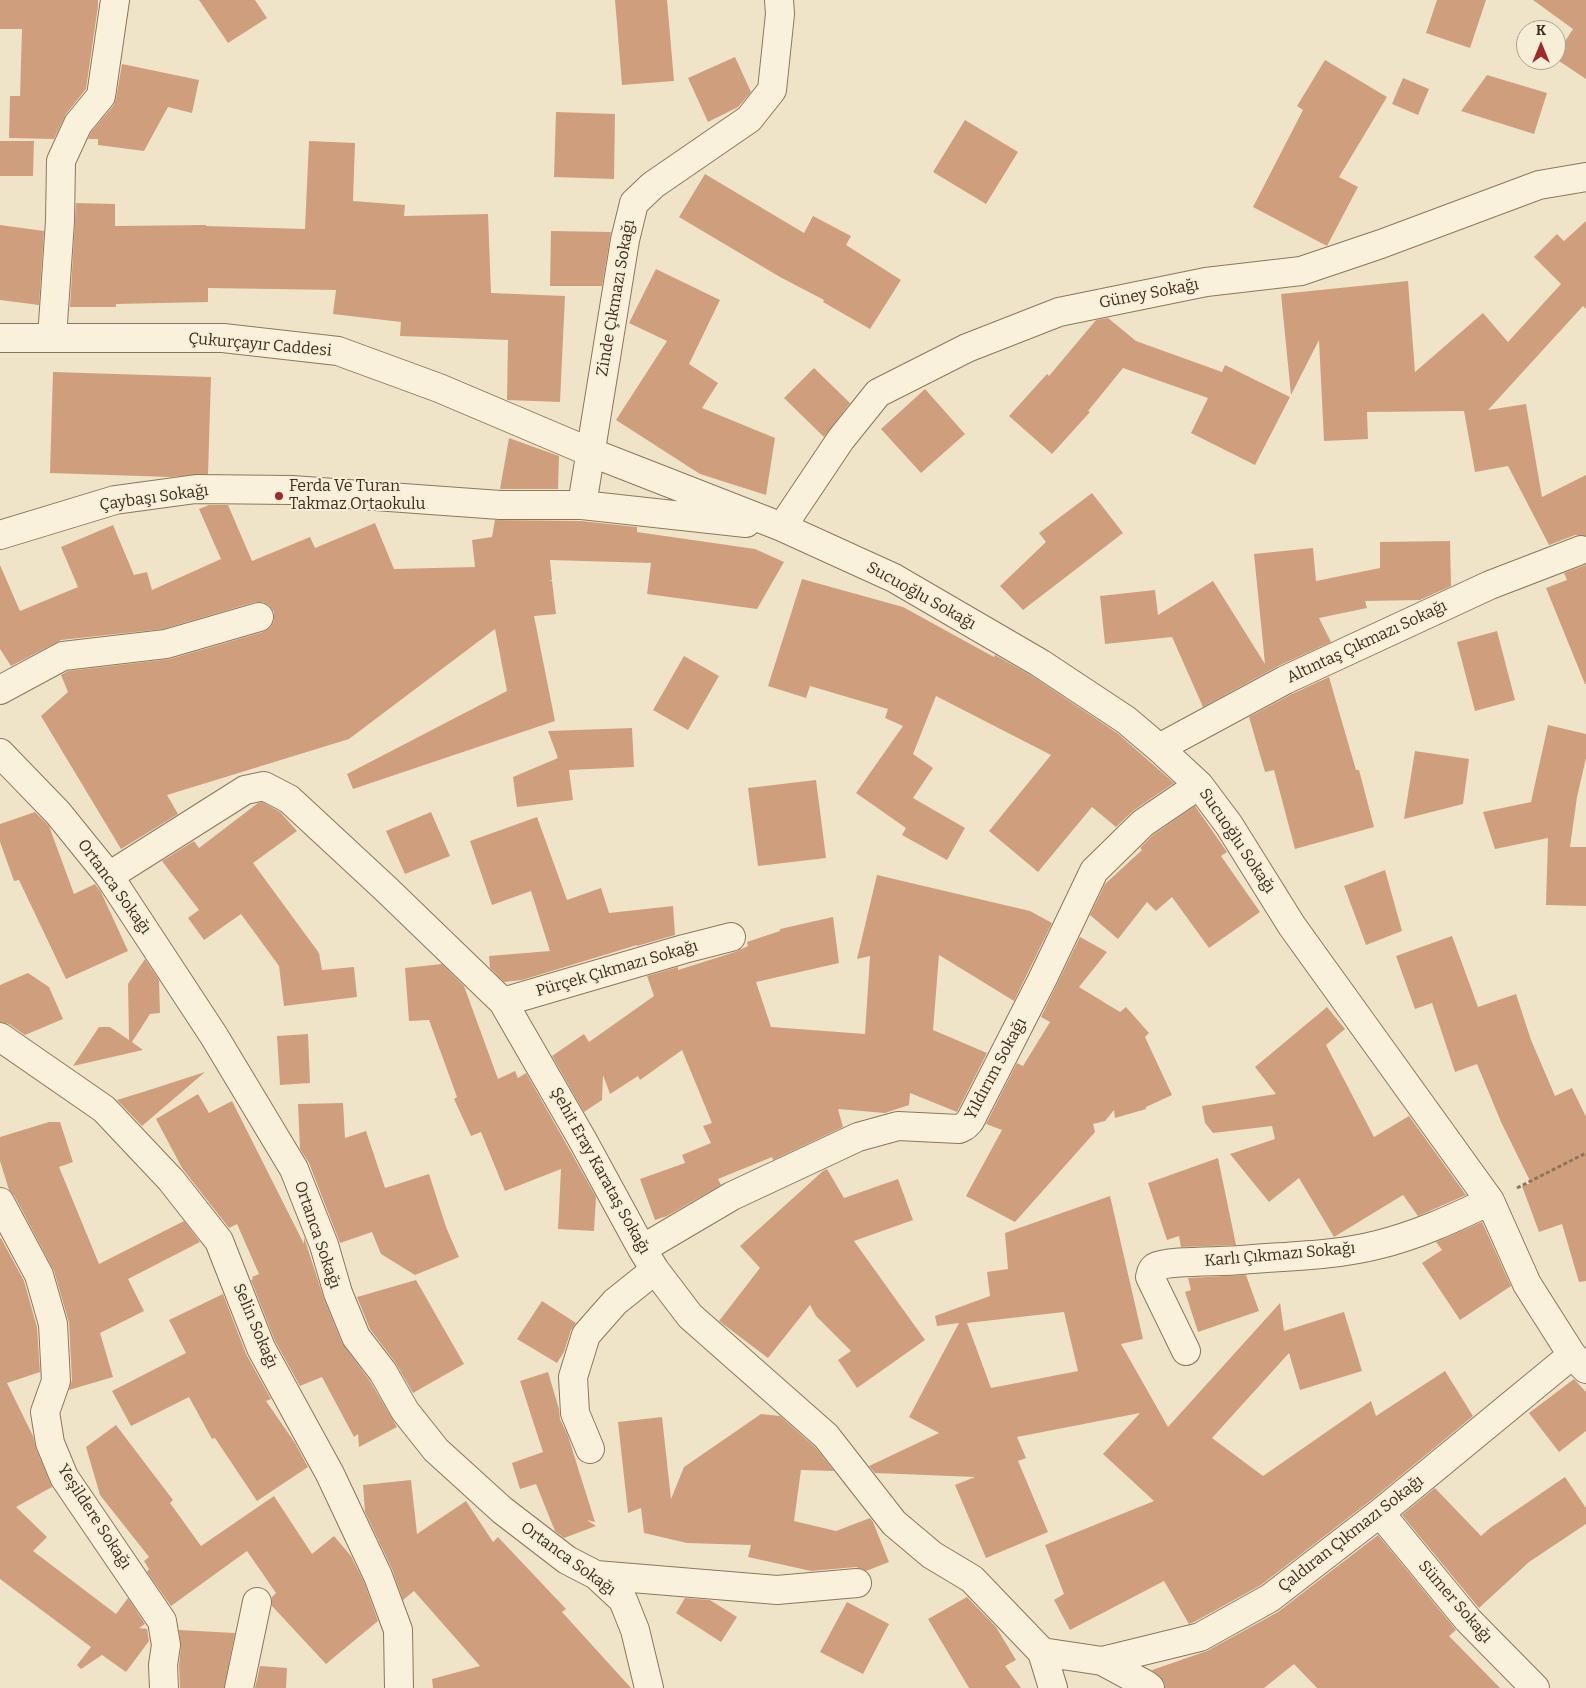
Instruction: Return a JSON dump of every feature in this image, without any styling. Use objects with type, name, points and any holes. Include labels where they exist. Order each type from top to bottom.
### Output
[{"type":"street","points":[[52,338],[60,221],[61,161],[78,124],[101,96],[115,0]]},
{"type":"street","name":"Zinde Çıkmazı Sokağı","points":[[582,505],[625,240],[634,203],[653,185],[749,119],[772,90],[780,14],[779,0]]},
{"type":"street","name":"Güney Sokağı","points":[[782,527],[841,439],[878,393],[967,348],[1059,312],[1206,282],[1301,270],[1381,244],[1539,185],[1586,177]]},
{"type":"street","name":"Çukurçayır Caddesi","points":[[0,338],[223,338],[338,351],[439,388],[590,452]]},
{"type":"street","name":"Sucuoğlu Sokağı","points":[[590,452],[782,527],[894,578],[1040,662],[1126,720],[1159,748],[1199,785],[1229,825],[1292,926],[1490,1201],[1527,1284],[1579,1362]]},
{"type":"street","name":"Çaybaşı Sokağı","points":[[0,534],[115,500],[196,489],[292,490],[500,505],[582,505]]},
{"type":"street","name":"Sucuoğlu Sokağı","points":[[582,505],[782,527]]},
{"type":"street","name":"Altıntaş Çıkmazı Sokağı","points":[[1159,748],[1294,676],[1490,585],[1581,550]]},
{"type":"street","points":[[0,690],[63,656],[166,644],[259,617]]},
{"type":"street","name":"Ortanca Sokağı","points":[[0,753],[58,813],[110,876],[214,1036],[294,1170],[324,1245],[338,1293],[356,1336],[384,1372],[405,1411],[436,1450],[502,1510],[568,1560],[596,1575],[623,1600],[635,1630],[649,1688]]},
{"type":"street","name":"Yıldırım Sokağı","points":[[648,1260],[732,1196],[858,1138],[898,1126],[959,1128],[965,1126],[970,1121],[1042,980],[1094,871],[1143,823],[1199,785]]},
{"type":"street","name":"Şehit Eray Karataş Sokağı","points":[[110,876],[245,790],[264,786],[289,799],[504,1002],[648,1260],[690,1316],[826,1436],[894,1523],[932,1555],[972,1579],[1042,1652],[1053,1688]]},
{"type":"street","name":"Pürçek Çıkmazı Sokağı","points":[[504,1002],[731,937]]},
{"type":"street","name":"Selin Sokağı","points":[[0,1037],[104,1110],[171,1180],[219,1241],[261,1348],[330,1474],[378,1576],[398,1630],[399,1688]]},
{"type":"street","name":"Karlı Çıkmazı Sokağı","points":[[1186,1351],[1150,1277],[1151,1270],[1156,1266],[1172,1263],[1224,1262],[1376,1246],[1427,1231],[1490,1201]]},
{"type":"street","name":"Yeşildere Sokağı","points":[[0,1202],[39,1275],[53,1324],[56,1381],[46,1412],[50,1443],[64,1477],[162,1621],[166,1645],[163,1665],[164,1688]]},
{"type":"street","points":[[590,1449],[575,1413],[573,1377],[586,1335],[648,1260]]},
{"type":"street","name":"Çaldıran Çıkmazı Sokağı","points":[[1102,1661],[1200,1636],[1270,1598],[1579,1362]]},
{"type":"street","name":"Sümer Sokağı","points":[[1380,1513],[1468,1620],[1535,1688]]},
{"type":"street","points":[[596,1575],[777,1590],[857,1583]]},
{"type":"street","points":[[239,1688],[257,1602]]},
{"type":"street","points":[[1042,1652],[1102,1661],[1150,1688]]},
{"type":"path","points":[[1490,1201],[1586,1153]]},
{"type":"building","points":[[0,0],[98,0],[86,89],[66,114],[54,139],[9,138],[10,96],[20,96],[22,29],[0,29]]},
{"type":"building","points":[[199,0],[255,0],[267,18],[228,43]]},
{"type":"building","points":[[615,0],[667,0],[674,81],[622,85]]},
{"type":"building","points":[[1437,0],[1486,0],[1470,48],[1426,33]]},
{"type":"building","points":[[1533,0],[1586,0],[1586,79],[1566,66],[1566,40],[1573,29],[1566,24],[1566,20],[1561,20]]},
{"type":"building","points":[[735,57],[751,92],[738,107],[708,122],[688,78]]},
{"type":"building","points":[[1325,60],[1387,97],[1339,177],[1358,187],[1327,246],[1253,207],[1303,110],[1297,106]]},
{"type":"building","points":[[122,64],[199,80],[192,113],[168,107],[144,151],[98,145],[98,139],[88,139],[91,132],[113,106]]},
{"type":"building","points":[[1487,75],[1547,93],[1534,134],[1461,111]]},
{"type":"building","points":[[1403,78],[1429,89],[1418,115],[1392,104]]},
{"type":"building","points":[[556,112],[615,114],[614,179],[554,177]]},
{"type":"building","points":[[965,120],[1018,152],[986,204],[933,172]]},
{"type":"building","points":[[0,141],[34,141],[33,176],[0,176]]},
{"type":"building","points":[[309,141],[355,143],[353,201],[405,205],[404,216],[488,214],[491,293],[565,296],[560,402],[507,400],[508,340],[400,336],[401,322],[333,314],[336,290],[208,288],[208,302],[116,304],[116,307],[70,307],[76,203],[115,204],[115,226],[206,225],[305,229]]},
{"type":"building","points":[[705,174],[804,233],[813,216],[851,236],[846,245],[901,280],[870,329],[823,302],[824,300],[780,277],[679,217]]},
{"type":"building","points":[[1586,221],[1586,309],[1583,306],[1488,410],[1526,404],[1542,497],[1586,475],[1586,536],[1575,535],[1549,545],[1508,466],[1475,472],[1464,411],[1367,412],[1368,439],[1324,441],[1319,340],[1291,395],[1281,294],[1408,281],[1415,372],[1483,313],[1508,342],[1561,284],[1534,257],[1557,234],[1564,241]]},
{"type":"building","points":[[0,225],[44,231],[39,305],[0,300]]},
{"type":"building","points":[[551,231],[611,232],[602,286],[550,286]]},
{"type":"building","points":[[656,269],[720,300],[689,364],[718,383],[702,408],[775,438],[766,495],[700,474],[616,420],[667,341],[629,323]]},
{"type":"building","points":[[1108,318],[1136,341],[1222,372],[1225,365],[1290,397],[1255,465],[1191,433],[1208,398],[1123,368],[1088,411],[1090,412],[1052,454],[1009,416],[1047,374],[1049,376],[1096,320]]},
{"type":"building","points":[[814,368],[850,403],[824,437],[784,398]]},
{"type":"building","points":[[53,372],[211,377],[208,474],[170,477],[50,473]]},
{"type":"building","points":[[925,389],[965,434],[921,473],[881,429]]},
{"type":"building","points":[[509,438],[559,456],[558,489],[500,489]]},
{"type":"building","points":[[1092,493],[1123,533],[1023,610],[1000,586],[1046,542],[1039,533]]},
{"type":"building","points":[[209,505],[228,505],[252,561],[310,537],[315,548],[375,523],[394,569],[475,567],[472,540],[492,537],[495,520],[581,521],[637,527],[637,532],[755,549],[784,562],[757,609],[647,594],[651,563],[550,560],[552,580],[549,580],[552,581],[556,614],[534,616],[555,721],[353,789],[347,774],[507,691],[495,629],[349,739],[167,795],[178,814],[121,849],[41,716],[68,692],[61,675],[68,671],[170,659],[263,632],[270,628],[274,621],[274,612],[269,605],[263,602],[255,602],[163,629],[61,640],[11,666],[0,649],[0,565],[20,611],[78,587],[61,547],[113,525],[134,575],[147,572],[152,590],[221,559],[199,509]]},
{"type":"building","points":[[1450,541],[1451,586],[1420,600],[1365,601],[1367,608],[1319,618],[1331,642],[1278,666],[1203,707],[1172,637],[1105,644],[1100,596],[1155,590],[1158,615],[1213,581],[1265,664],[1254,554],[1313,548],[1316,581],[1380,568],[1380,542]]},
{"type":"building","points":[[1586,565],[1585,684],[1546,588],[1567,580],[1564,573]]},
{"type":"building","points":[[802,579],[903,607],[994,657],[995,655],[1032,676],[1117,733],[1174,783],[1134,810],[1116,827],[1092,807],[1038,872],[989,831],[1051,755],[936,696],[913,754],[933,768],[913,798],[965,828],[947,860],[902,835],[906,828],[856,793],[903,726],[885,718],[888,709],[810,686],[806,698],[768,686]]},
{"type":"building","points":[[1497,631],[1515,700],[1475,711],[1457,642]]},
{"type":"building","points":[[684,656],[719,676],[688,730],[653,710]]},
{"type":"building","points":[[1329,677],[1356,770],[1359,770],[1374,827],[1295,849],[1274,770],[1265,772],[1249,717]]},
{"type":"building","points":[[1548,725],[1586,734],[1586,758],[1577,797],[1570,847],[1586,847],[1586,906],[1546,905],[1548,838],[1495,849],[1483,812],[1531,802]]},
{"type":"building","points":[[632,728],[634,767],[569,770],[573,800],[517,807],[513,777],[558,758],[548,731]]},
{"type":"building","points":[[1415,751],[1469,759],[1463,804],[1404,819]]},
{"type":"building","points":[[816,780],[826,858],[758,866],[748,788]]},
{"type":"building","points":[[262,802],[280,812],[297,831],[253,863],[319,953],[322,970],[354,967],[357,997],[284,1006],[279,966],[241,914],[204,940],[188,918],[199,910],[162,861],[194,841],[199,848],[258,803]]},
{"type":"building","points":[[1195,806],[1227,852],[1221,856],[1260,912],[1209,948],[1172,897],[1156,911],[1147,902],[1118,939],[1090,915],[1105,884],[1142,850],[1140,848],[1153,835]]},
{"type":"building","points":[[35,812],[49,826],[74,894],[95,884],[101,892],[128,951],[66,979],[19,880],[14,881],[0,842],[0,824]]},
{"type":"building","points":[[431,812],[450,856],[405,874],[386,831]]},
{"type":"building","points":[[537,817],[567,900],[601,888],[609,913],[673,906],[675,935],[522,980],[504,982],[490,968],[489,956],[550,951],[531,891],[492,905],[470,841]]},
{"type":"building","points":[[1385,870],[1402,931],[1366,945],[1344,886]]},
{"type":"building","points":[[877,875],[1030,911],[1052,923],[1014,1001],[939,955],[933,1030],[987,1053],[957,1112],[910,1093],[909,1105],[885,1113],[838,1109],[843,1127],[773,1160],[772,1157],[718,1179],[721,1185],[667,1216],[655,1220],[640,1179],[685,1163],[682,1155],[711,1143],[703,1126],[712,1123],[682,1050],[640,1080],[638,1076],[610,1094],[603,1075],[602,1100],[584,1112],[552,1056],[584,1034],[589,1042],[654,996],[647,976],[678,967],[678,970],[735,952],[748,946],[747,942],[780,931],[780,929],[833,917],[839,963],[756,982],[771,1027],[865,1034],[870,956],[857,959]]},
{"type":"building","points":[[1452,936],[1478,1007],[1516,994],[1531,1040],[1555,1096],[1572,1088],[1586,1117],[1586,1281],[1579,1282],[1562,1224],[1539,1232],[1522,1186],[1531,1183],[1501,1122],[1477,1064],[1455,1072],[1432,1003],[1415,1009],[1396,956]]},
{"type":"building","points":[[1080,937],[1107,952],[1079,987],[1120,1012],[1126,1007],[1149,1033],[1145,1037],[1172,1095],[1146,1107],[1146,1109],[1115,1118],[1114,1110],[1105,1121],[1093,1124],[1095,1132],[1015,1222],[966,1196],[1002,1130],[986,1124],[1017,1063],[1023,1066],[1050,1022],[1041,1017]]},
{"type":"building","points":[[145,959],[159,980],[160,1013],[150,1014],[132,1042],[143,1050],[73,1066],[99,1027],[110,1027],[129,1040],[128,984]]},
{"type":"building","points":[[442,964],[464,986],[498,1079],[515,1071],[518,1078],[526,1073],[596,1197],[594,1231],[558,1229],[561,1169],[505,1191],[481,1132],[471,1136],[454,1099],[457,1097],[429,1020],[409,1021],[405,968]]},
{"type":"building","points":[[28,973],[49,987],[63,1019],[25,1035],[9,1024],[0,1022],[0,985]]},
{"type":"building","points":[[1327,1007],[1345,1029],[1326,1045],[1374,1137],[1409,1116],[1466,1195],[1418,1216],[1403,1195],[1334,1237],[1299,1178],[1269,1202],[1230,1154],[1275,1139],[1272,1126],[1213,1133],[1205,1123],[1202,1106],[1276,1094],[1255,1067]]},
{"type":"building","points":[[308,1034],[310,1083],[280,1085],[277,1036]]},
{"type":"building","points":[[205,1072],[142,1126],[117,1100],[143,1092]]},
{"type":"building","points":[[198,1094],[209,1113],[232,1101],[304,1244],[304,1237],[324,1299],[342,1343],[370,1381],[397,1427],[359,1447],[358,1434],[354,1437],[322,1377],[300,1386],[275,1341],[251,1280],[253,1279],[252,1277],[259,1274],[237,1224],[229,1228],[182,1168],[156,1119]]},
{"type":"building","points":[[343,1103],[345,1138],[366,1131],[385,1188],[429,1174],[446,1227],[459,1257],[415,1275],[381,1254],[372,1232],[340,1243],[309,1163],[300,1149],[298,1104]]},
{"type":"building","points":[[49,1122],[60,1122],[73,1162],[59,1167],[99,1264],[184,1221],[200,1242],[128,1279],[144,1311],[100,1333],[113,1377],[69,1390],[72,1380],[69,1323],[54,1271],[14,1195],[9,1190],[0,1161],[0,1137]]},
{"type":"building","points":[[1218,1158],[1236,1245],[1181,1247],[1179,1236],[1167,1240],[1148,1183]]},
{"type":"building","points":[[827,1169],[844,1198],[898,1179],[913,1220],[854,1241],[925,1340],[857,1388],[838,1360],[851,1351],[816,1316],[810,1305],[768,1358],[719,1321],[760,1268],[740,1246]]},
{"type":"building","points":[[1110,1196],[1143,1339],[1121,1344],[1168,1427],[1280,1303],[1284,1331],[1344,1312],[1362,1371],[1300,1390],[1289,1353],[1212,1438],[1263,1476],[1371,1401],[1376,1416],[1445,1371],[1473,1416],[1370,1501],[1261,1585],[1194,1622],[1189,1624],[1164,1581],[1070,1630],[1054,1600],[1064,1594],[1045,1545],[1154,1501],[1103,1454],[1140,1413],[1017,1437],[1026,1458],[1018,1461],[1048,1532],[986,1558],[955,1485],[975,1477],[875,1473],[869,1466],[939,1433],[909,1417],[959,1323],[937,1326],[935,1316],[990,1296],[987,1272],[1008,1269],[1005,1233]],"holes":[[[1064,1312],[1078,1371],[991,1388],[967,1323]]]},
{"type":"building","points":[[1482,1222],[1511,1286],[1460,1320],[1422,1263],[1442,1250],[1436,1242]]},
{"type":"building","points":[[1,1238],[24,1281],[37,1327],[40,1372],[7,1383],[33,1436],[36,1449],[52,1487],[16,1507],[47,1537],[33,1551],[116,1614],[128,1598],[145,1624],[139,1628],[147,1629],[149,1641],[126,1672],[102,1655],[81,1669],[77,1665],[91,1647],[0,1579]]},
{"type":"building","points":[[1246,1275],[1259,1311],[1198,1332],[1185,1292],[1191,1290],[1188,1278]]},
{"type":"building","points":[[416,1280],[464,1364],[413,1393],[395,1362],[370,1329],[357,1297]]},
{"type":"building","points":[[223,1294],[246,1354],[271,1399],[266,1401],[295,1443],[308,1467],[257,1501],[215,1438],[212,1439],[189,1397],[131,1426],[112,1391],[186,1353],[169,1320]]},
{"type":"building","points":[[542,1301],[576,1323],[571,1330],[564,1352],[557,1363],[517,1339]]},
{"type":"building","points":[[548,1372],[559,1409],[560,1419],[568,1436],[595,1522],[587,1520],[596,1526],[564,1538],[555,1531],[536,1484],[520,1489],[512,1463],[543,1452],[520,1381]]},
{"type":"building","points":[[1574,1379],[1586,1392],[1586,1431],[1559,1452],[1529,1413]]},
{"type":"building","points":[[761,1414],[780,1416],[815,1447],[834,1471],[801,1470],[794,1521],[836,1531],[870,1518],[889,1562],[866,1571],[856,1567],[811,1571],[748,1557],[751,1545],[687,1543],[644,1533],[641,1508],[628,1513],[618,1422],[662,1417],[671,1499],[684,1467]]},
{"type":"building","points":[[116,1425],[173,1500],[170,1503],[201,1546],[274,1496],[312,1554],[334,1536],[351,1556],[364,1582],[378,1621],[326,1664],[272,1606],[272,1597],[276,1593],[247,1551],[171,1606],[147,1572],[149,1569],[144,1561],[149,1557],[100,1495],[86,1447]]},
{"type":"building","points":[[1565,1477],[1586,1508],[1586,1524],[1529,1562],[1479,1608],[1402,1515],[1435,1488],[1481,1536]]},
{"type":"building","points":[[411,1480],[417,1534],[466,1501],[493,1542],[498,1537],[566,1609],[562,1612],[631,1688],[433,1688],[432,1679],[480,1666],[414,1591],[403,1600],[392,1569],[365,1512],[363,1485]]},
{"type":"building","points":[[1378,1535],[1456,1630],[1449,1636],[1500,1688],[1317,1688],[1294,1664],[1264,1688],[1165,1688],[1164,1682],[1152,1670],[1207,1651],[1278,1612]]},
{"type":"building","points":[[967,1597],[996,1627],[1016,1660],[1005,1666],[1021,1688],[969,1688],[928,1619]]},
{"type":"building","points":[[685,1598],[710,1600],[737,1617],[721,1642],[676,1613]]},
{"type":"building","points":[[847,1602],[889,1624],[863,1674],[820,1652]]},
{"type":"building","points":[[179,1630],[235,1633],[224,1688],[180,1688],[179,1666],[181,1647]]},
{"type":"building","points":[[260,1666],[287,1668],[286,1688],[255,1688]]},
{"type":"place","name":"Ferda Ve Turan Takmaz Ortaokulu","points":[[279,496]]}]
